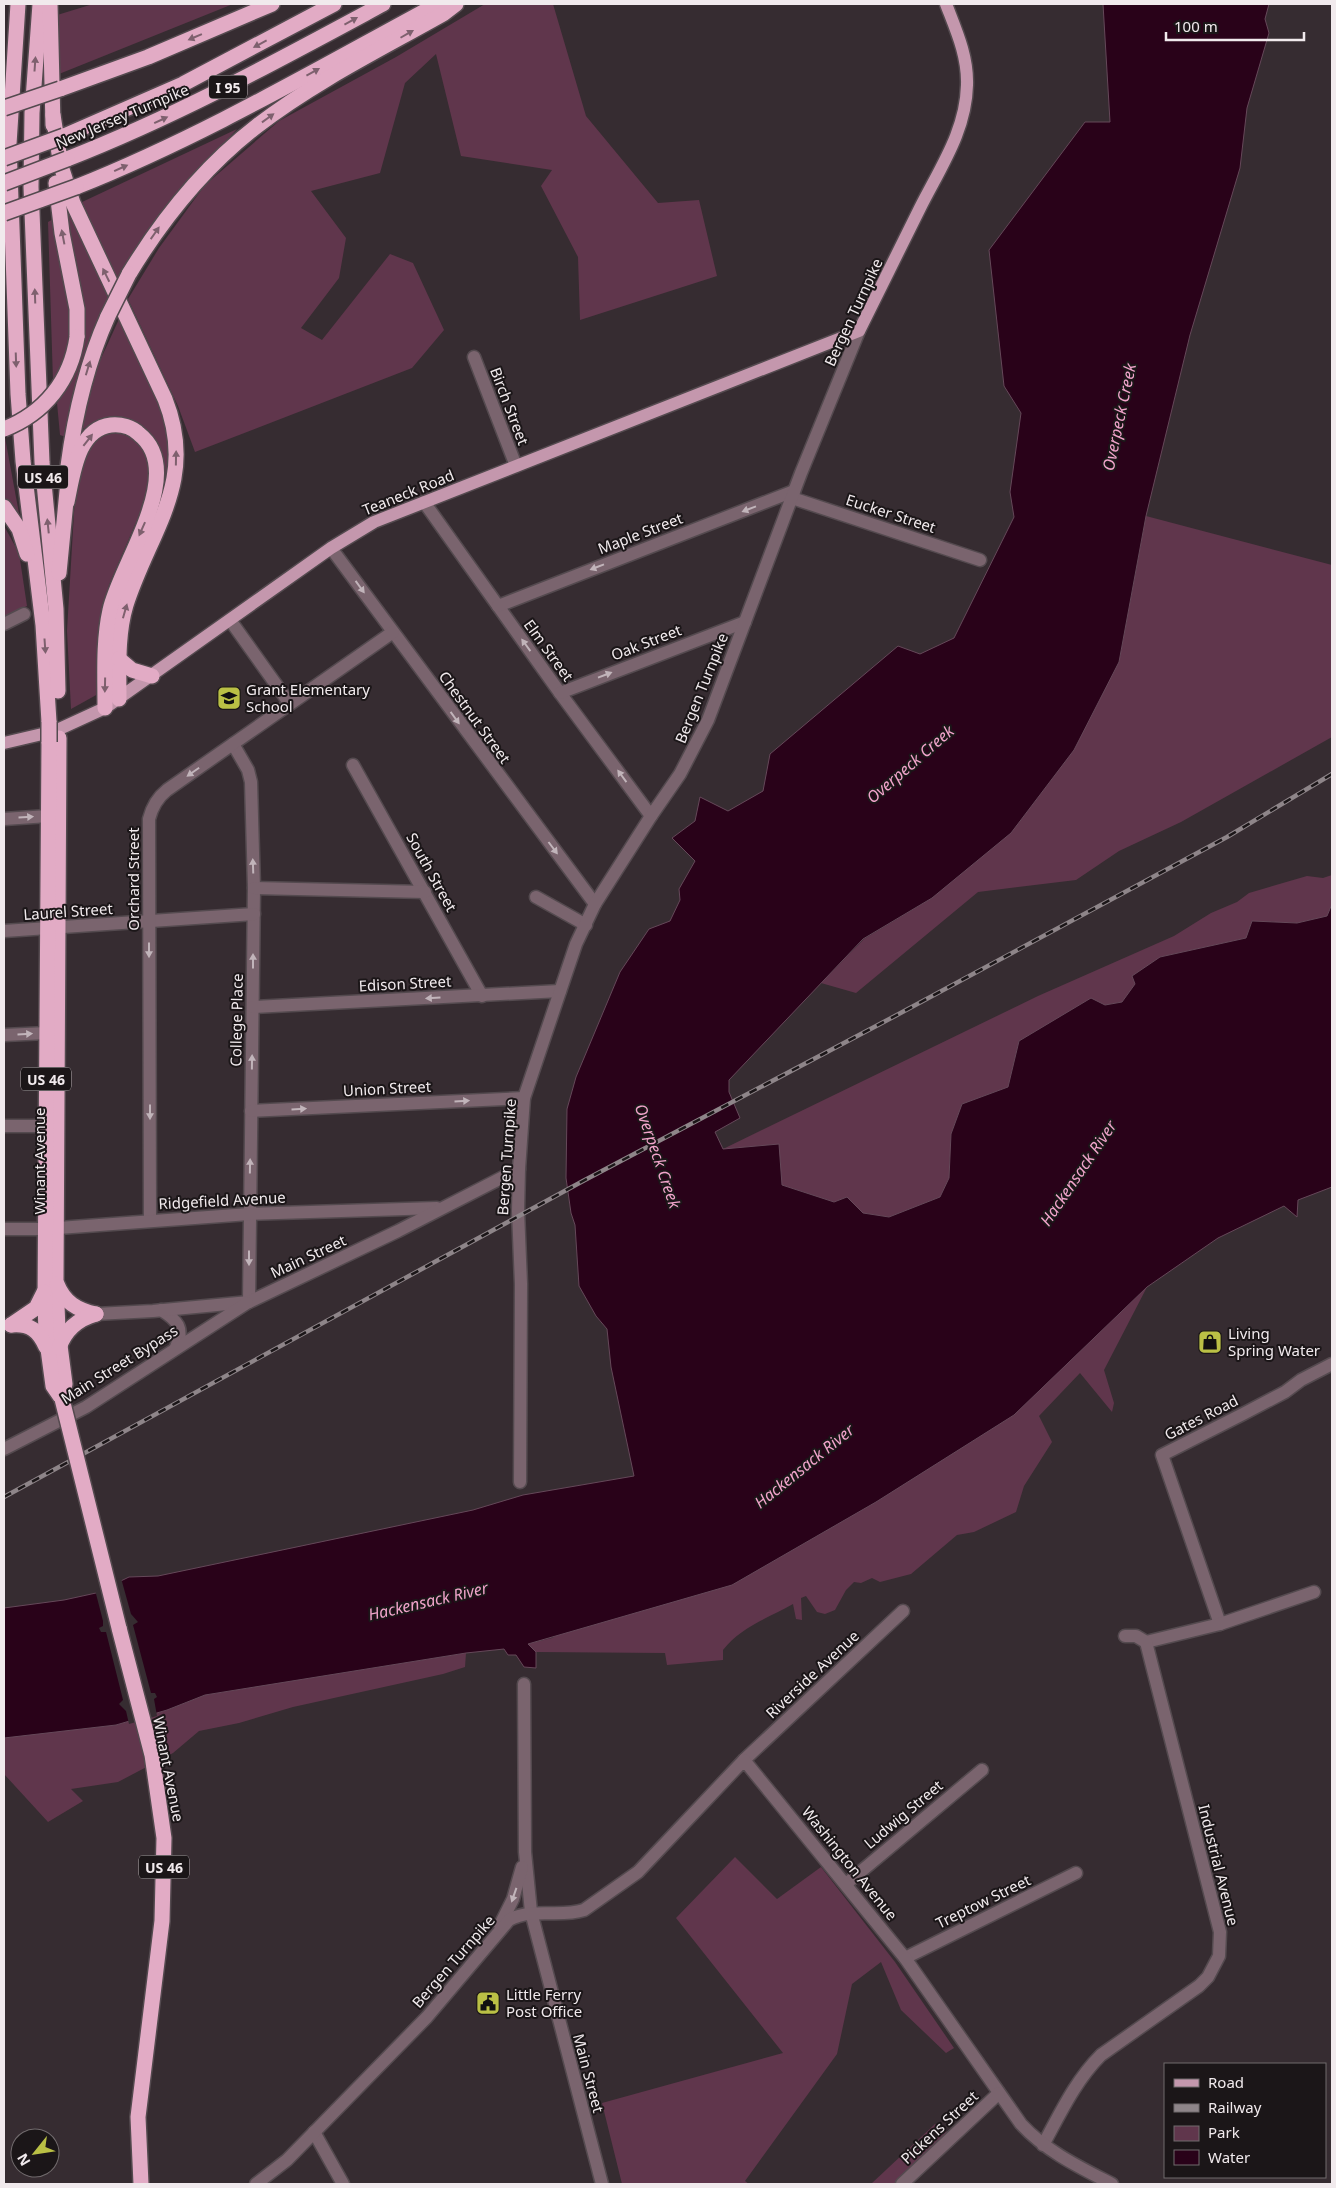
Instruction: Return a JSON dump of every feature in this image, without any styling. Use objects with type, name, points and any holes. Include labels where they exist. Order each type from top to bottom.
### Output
[{"type":"highway","points":[[4,85],[8,4]]},
{"type":"highway","name":"US 46","points":[[18,4],[9,144],[18,410],[54,720]]},
{"type":"highway","name":"US 46","points":[[40,4],[32,97],[31,173],[42,462],[56,609],[54,740],[48,816]]},
{"type":"highway","points":[[4,429],[29,416],[53,394],[69,368],[77,337],[77,308],[58,206],[50,4]]},
{"type":"highway","points":[[4,108],[148,57],[272,4]]},
{"type":"highway","points":[[4,158],[64,136],[183,84],[334,4]]},
{"type":"highway","name":"New Jersey Turnpike","points":[[4,183],[122,138],[198,103],[383,4]]},
{"type":"highway","points":[[4,213],[76,187],[151,155],[229,117],[438,4]]},
{"type":"highway","points":[[56,609],[67,502],[68,466],[78,404],[94,349],[108,316],[129,274],[146,246],[198,180],[241,139],[291,102],[443,14],[456,4]]},
{"type":"highway","points":[[4,98],[9,144]]},
{"type":"highway","points":[[53,115],[61,166],[71,198],[165,398],[176,442],[176,468],[172,489],[126,604],[121,624],[119,699]]},
{"type":"highway","points":[[67,502],[77,459],[83,446],[93,433],[107,426],[118,425],[135,430],[145,438],[156,462],[156,490],[116,590],[110,610],[106,631],[105,708]]},
{"type":"highway","points":[[4,507],[22,535],[40,598]]},
{"type":"highway","points":[[119,659],[132,670],[152,676]]},
{"type":"highway","name":"Winant Avenue","points":[[50,1228],[46,1126],[47,1033],[60,804],[54,740]]},
{"type":"highway","name":"Winant Avenue","points":[[48,816],[53,928],[50,1285],[54,1350],[65,1384],[62,1398],[152,1755],[164,1846],[164,1905],[138,2117],[140,2177]]},
{"type":"highway","points":[[8,1326],[36,1308],[50,1285],[71,1304],[84,1311],[96,1314]]},
{"type":"highway","points":[[8,1326],[25,1325],[35,1330],[54,1350],[75,1324],[96,1314]]},
{"type":"highway","points":[[140,2177],[152,2184]]},
{"type":"main road","name":"Bergen Turnpike","points":[[859,331],[948,154],[963,120],[967,85],[966,68],[962,46],[946,4]]},
{"type":"main road","name":"Teaneck Road","points":[[4,743],[55,731],[105,708],[331,548],[374,522],[859,331]]},
{"type":"street","name":"Bergen Turnpike","points":[[520,1482],[521,1284],[518,1169],[524,1098],[576,944],[594,904],[650,816],[680,774],[708,720],[793,495],[859,331]]},
{"type":"street","name":"Birch Street","points":[[474,357],[516,466]]},
{"type":"street","name":"Eucker Street","points":[[793,495],[980,560]]},
{"type":"street","name":"Maple Street","points":[[498,606],[793,495]]},
{"type":"street","name":"Elm Street","points":[[424,502],[650,816]]},
{"type":"street","name":"Chestnut Street","points":[[331,548],[594,904]]},
{"type":"street","points":[[4,624],[24,614]]},
{"type":"street","points":[[230,620],[290,704]]},
{"type":"street","name":"Oak Street","points":[[560,693],[745,622]]},
{"type":"street","name":"Orchard Street","points":[[150,1220],[149,819],[151,810],[162,794],[393,632]]},
{"type":"street","name":"College Place","points":[[233,744],[248,770],[251,782],[254,914],[249,1302]]},
{"type":"street","name":"South Street","points":[[353,765],[482,996]]},
{"type":"street","points":[[4,819],[48,816]]},
{"type":"street","points":[[254,888],[424,892]]},
{"type":"street","points":[[536,897],[586,925]]},
{"type":"street","name":"Laurel Street","points":[[4,931],[254,914]]},
{"type":"street","name":"Edison Street","points":[[253,1007],[560,991]]},
{"type":"street","points":[[4,1035],[47,1033]]},
{"type":"street","name":"Union Street","points":[[251,1111],[524,1098]]},
{"type":"street","points":[[4,1126],[46,1126]]},
{"type":"street","name":"Main Street","points":[[96,1314],[249,1302],[398,1231],[518,1169]]},
{"type":"street","name":"Ridgefield Avenue","points":[[4,1229],[50,1228],[249,1214],[442,1207]]},
{"type":"street","points":[[383,1210],[391,1217],[398,1231]]},
{"type":"street","name":"Main Street Bypass","points":[[4,1449],[86,1407],[176,1347],[249,1302]]},
{"type":"street","points":[[161,1310],[174,1319],[179,1328],[180,1338],[176,1347]]},
{"type":"street","name":"Gates Road","points":[[1220,1624],[1162,1455],[1285,1392],[1301,1380],[1332,1364]]},
{"type":"street","points":[[1126,1636],[1136,1636],[1146,1642],[1220,1624],[1314,1592]]},
{"type":"street","name":"Riverside Avenue","points":[[744,1760],[903,1611]]},
{"type":"street","name":"Industrial Avenue","points":[[1043,2146],[1074,2089],[1090,2066],[1101,2056],[1199,1986],[1211,1972],[1219,1956],[1220,1932],[1146,1642]]},
{"type":"street","points":[[524,1684],[525,1852],[531,1912],[575,1912],[584,1910],[638,1872],[744,1760]]},
{"type":"street","name":"Washington Avenue","points":[[744,1760],[905,1958],[1022,2124],[1043,2146],[1112,2184]]},
{"type":"street","name":"Ludwig Street","points":[[846,1884],[982,1770]]},
{"type":"street","points":[[495,1936],[514,1898],[525,1852]]},
{"type":"street","name":"Treptow Street","points":[[905,1958],[1076,1873]]},
{"type":"street","name":"Bergen Turnpike","points":[[256,2184],[287,2160],[427,2017],[509,1920],[519,1914],[531,1912]]},
{"type":"street","name":"Main Street","points":[[531,1912],[602,2184]]},
{"type":"street","name":"Pickens Street","points":[[902,2184],[999,2092]]},
{"type":"street","points":[[314,2132],[343,2184]]},
{"type":"street","name":"Bergen Turnpike","points":[[270,2184],[287,2160]]},
{"type":"green space","points":[[93,4],[233,4],[59,74],[54,16]]},
{"type":"green space","points":[[485,4],[553,4],[586,116],[658,203],[699,200],[717,276],[580,320],[578,257],[541,186],[552,170],[461,156],[436,54],[405,83],[380,173],[311,191],[346,238],[339,278],[301,328],[322,340],[390,254],[413,263],[444,330],[412,368],[195,452],[178,406],[128,299],[159,248],[205,185],[279,121],[396,57]]},
{"type":"green space","points":[[237,129],[188,182],[142,239],[117,280],[80,203]]},
{"type":"green space","points":[[70,212],[110,297],[66,437],[60,435],[57,403],[75,374],[83,345],[83,297],[64,215]]},
{"type":"green space","points":[[55,218],[71,324],[66,354],[53,382],[48,222]]},
{"type":"green space","points":[[120,317],[156,393],[170,432],[170,476],[165,478],[157,448],[140,426],[122,419],[112,419],[81,430],[98,365]]},
{"type":"green space","points":[[4,432],[20,519],[4,501]]},
{"type":"green space","points":[[119,433],[135,439],[149,459],[149,484],[140,513],[109,585],[100,629],[98,694],[71,709],[67,631],[75,496],[84,455],[97,435]]},
{"type":"green space","points":[[1146,516],[1332,565],[1332,737],[1181,822],[1119,851],[1076,880],[978,892],[856,993],[821,983],[864,939],[932,898],[1119,662]]},
{"type":"green space","points":[[4,526],[19,553],[27,606],[4,617]]},
{"type":"green space","points":[[1332,875],[1332,904],[1327,916],[1297,923],[1252,921],[1246,938],[1160,957],[1122,1002],[1105,1005],[1019,1041],[1008,1087],[962,1104],[951,1134],[949,1178],[940,1197],[889,1217],[863,1213],[847,1197],[834,1202],[782,1185],[723,1149],[1038,996],[1174,936],[1211,913],[1237,902],[1249,893],[1307,876],[1323,878]]},
{"type":"green space","points":[[1147,1287],[1104,1370],[1114,1403],[1112,1412],[1080,1373],[1039,1416],[1052,1442],[1024,1486],[1016,1512],[974,1532],[957,1535],[911,1574],[880,1582],[872,1578],[861,1583],[854,1582],[846,1590],[835,1610],[825,1614],[817,1612],[806,1596],[801,1598],[802,1620],[796,1619],[793,1604],[738,1635],[723,1650],[723,1660],[667,1665],[665,1653],[536,1652],[527,1644],[552,1638],[1084,1346]]},
{"type":"green space","points":[[466,1653],[465,1667],[443,1674],[293,1707],[239,1723],[199,1731],[173,1753],[118,1782],[71,1789],[83,1801],[48,1822],[4,1774],[4,1738],[116,1725],[167,1710],[205,1695]]},
{"type":"green space","points":[[735,1857],[777,1899],[821,1867],[895,1962],[954,2048],[946,2053],[901,2010],[881,1962],[852,1984],[837,2054],[745,2181],[749,2184],[622,2184],[602,2103],[783,2053],[676,1918]]},
{"type":"green space","points":[[935,2124],[953,2136],[902,2184],[871,2184]]},
{"type":"water","points":[[1103,4],[1269,4],[1265,19],[1269,33],[1247,108],[1240,168],[1190,335],[1146,516],[1119,662],[1074,750],[1011,833],[932,898],[863,939],[729,1080],[729,1092],[740,1118],[715,1132],[723,1149],[779,1144],[782,1185],[834,1202],[847,1197],[863,1213],[889,1217],[940,1197],[949,1178],[951,1134],[962,1104],[1008,1087],[1019,1041],[1091,998],[1105,1005],[1122,1002],[1135,984],[1132,976],[1160,957],[1246,938],[1252,921],[1297,923],[1327,916],[1332,904],[1332,1187],[1298,1200],[1297,1217],[1284,1206],[1218,1238],[1147,1287],[1014,1415],[876,1502],[732,1585],[528,1644],[536,1652],[536,1668],[524,1667],[516,1655],[508,1655],[504,1649],[466,1653],[205,1695],[167,1710],[116,1725],[4,1738],[4,1608],[64,1600],[96,1593],[129,1577],[158,1576],[473,1510],[523,1495],[634,1476],[611,1367],[607,1329],[596,1316],[579,1286],[575,1225],[571,1213],[566,1178],[567,1109],[576,1077],[620,972],[649,929],[670,921],[680,900],[679,889],[695,861],[672,838],[695,821],[700,797],[728,811],[763,791],[770,754],[898,646],[920,654],[954,638],[1014,517],[1010,492],[1021,413],[1004,386],[989,250],[1085,122],[1110,122]]},
{"type":"pier","points":[[668,1179],[677,1200],[665,1192],[660,1183]]},
{"type":"pier","points":[[121,1578],[131,1614],[138,1622],[133,1625],[151,1693],[155,1693],[157,1697],[154,1699],[157,1716],[129,1724],[126,1711],[119,1704],[123,1700],[106,1632],[101,1632],[99,1628],[103,1626],[103,1621],[95,1590]]},
{"type":"railway","points":[[4,1497],[583,1181],[1227,837],[1332,774]]},
{"type":"place","name":"Grant Elementary School","points":[[229,698]]},
{"type":"place","name":"Living Spring Water","points":[[1210,1342]]},
{"type":"place","name":"Little Ferry Post Office","points":[[488,2003]]},
{"type":"water label","name":"Overpeck Creek","points":[[1119,417]]},
{"type":"water label","name":"Overpeck Creek","points":[[910,764]]},
{"type":"water label","name":"Overpeck Creek","points":[[658,1156]]},
{"type":"water label","name":"Hackensack River","points":[[1078,1173]]},
{"type":"water label","name":"Hackensack River","points":[[804,1466]]},
{"type":"water label","name":"Hackensack River","points":[[428,1601]]}]
